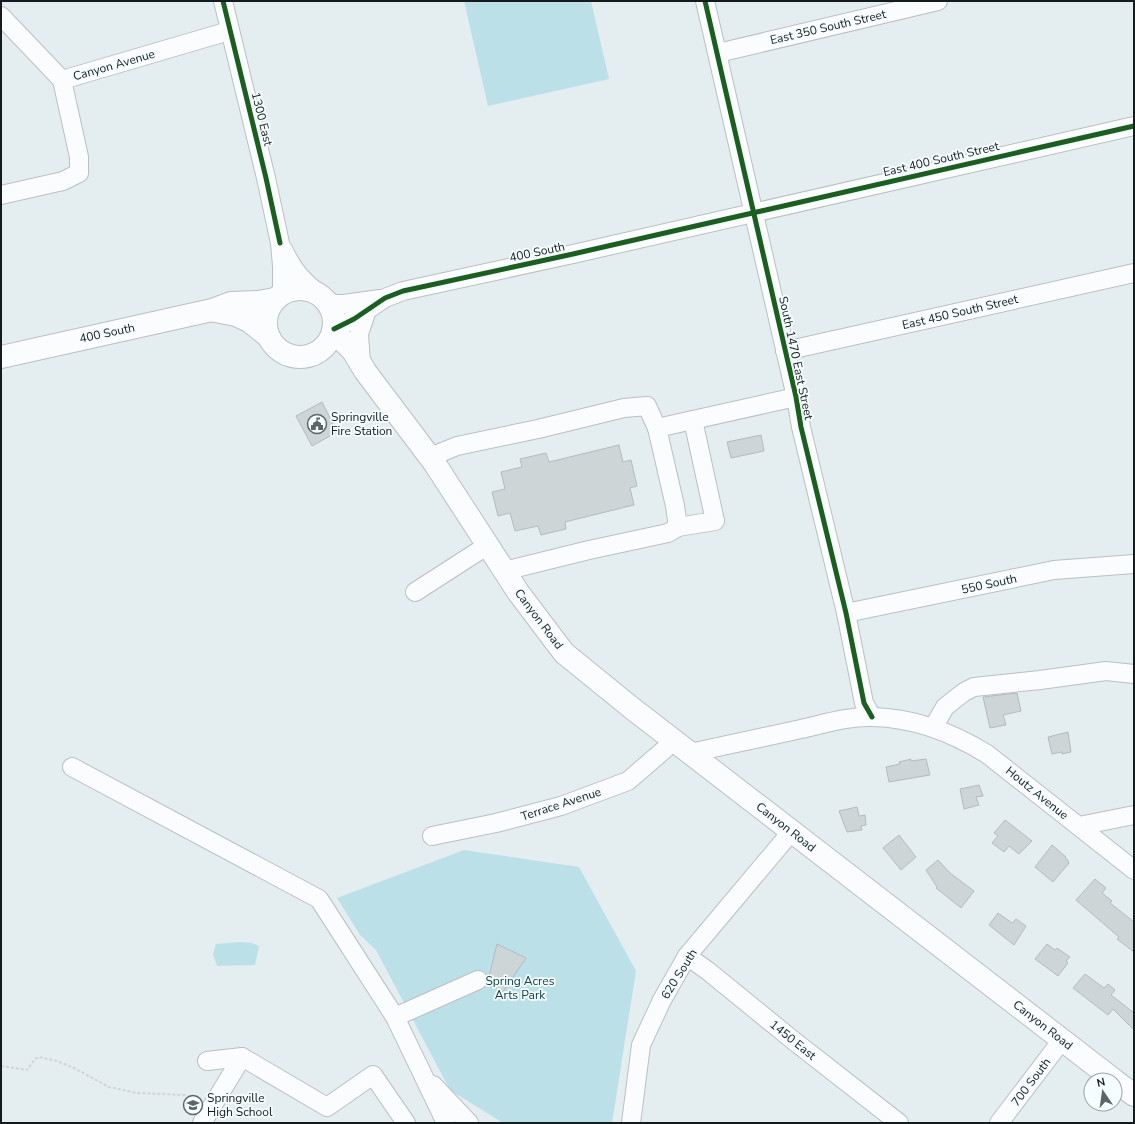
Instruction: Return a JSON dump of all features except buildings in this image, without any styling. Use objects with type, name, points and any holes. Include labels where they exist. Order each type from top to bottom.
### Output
[{"type":"main road","points":[[308,356],[324,347],[330,339],[333,330],[334,318],[331,308],[323,297],[303,288],[296,289],[279,296],[268,309],[266,323],[269,337],[274,345],[281,351],[290,355],[299,357],[308,356],[338,359],[358,369],[363,367]]},
{"type":"main road","name":"400 South","points":[[1,357],[212,310],[231,303],[258,302],[279,296]]},
{"type":"main road","name":"400 South","points":[[212,310],[236,315],[249,321],[269,337]]},
{"type":"main road","name":"Canyon Road","points":[[333,330],[353,351],[363,367],[430,457],[518,592],[564,653],[1104,1072]]},
{"type":"main road","name":"Canyon Road","points":[[1123,1086],[1134,1095]]},
{"type":"street","name":"1300 East","points":[[223,1],[229,31],[266,178],[280,243],[279,296]]},
{"type":"street","name":"South 1470 East Street","points":[[706,1],[796,397],[801,427],[846,613],[864,703],[872,717]]},
{"type":"street","name":"East 350 South Street","points":[[718,53],[938,1]]},
{"type":"street","name":"Canyon Avenue","points":[[1,16],[62,80],[229,31]]},
{"type":"street","points":[[1,196],[63,181],[79,173],[79,157],[62,80]]},
{"type":"street","name":"East 400 South Street","points":[[753,212],[1134,126]]},
{"type":"street","name":"400 South","points":[[323,297],[334,304],[384,298],[403,291],[573,254],[753,212]]},
{"type":"street","name":"1300 East","points":[[280,243],[290,264],[300,278],[323,297]]},
{"type":"street","name":"East 450 South Street","points":[[785,351],[1134,273]]},
{"type":"street","name":"400 South","points":[[333,330],[354,319],[384,298]]},
{"type":"street","points":[[363,367],[359,334],[367,310]]},
{"type":"street","points":[[657,428],[796,397]]},
{"type":"street","points":[[430,457],[457,446],[538,429],[624,408],[647,406],[657,428],[675,506],[678,527]]},
{"type":"street","points":[[504,571],[589,550],[668,533],[678,527],[715,521],[693,420]]},
{"type":"street","points":[[414,592],[488,545]]},
{"type":"street","name":"550 South","points":[[846,613],[1054,570],[1134,564]]},
{"type":"street","points":[[682,746],[844,719],[872,717],[904,721],[933,728],[945,707],[964,692],[974,688],[1106,671],[1134,674]]},
{"type":"street","name":"Houtz Avenue","points":[[933,728],[961,739],[987,754],[1134,870]]},
{"type":"street","name":"Terrace Avenue","points":[[432,836],[482,826],[561,806],[628,781],[664,751],[682,746]]},
{"type":"street","points":[[72,767],[319,899],[395,1016],[446,1123]]},
{"type":"street","points":[[1078,826],[1134,815]]},
{"type":"street","name":"620 South","points":[[631,1123],[641,1045],[662,1000],[687,956],[792,831]]},
{"type":"street","name":"1450 East","points":[[687,956],[708,971],[794,1041],[899,1123]]},
{"type":"street","points":[[395,1016],[478,980]]},
{"type":"street","name":"700 South","points":[[999,1123],[1062,1040]]},
{"type":"street","points":[[207,1061],[242,1056],[326,1107],[373,1076],[406,1123]]},
{"type":"street","points":[[202,1123],[242,1056]]},
{"type":"street","points":[[424,1076],[462,1113],[469,1123]]},
{"type":"path","points":[[1,1066],[27,1070],[35,1059],[39,1057],[57,1061],[74,1068],[109,1087],[137,1093],[186,1095]]},
{"type":"green space","points":[[464,1],[591,1],[609,79],[488,106]]},
{"type":"green space","name":"Spring Acres Arts Park","points":[[464,850],[579,867],[636,971],[612,1123],[503,1123],[450,1090],[376,950],[360,935],[337,898]]},
{"type":"green space","points":[[240,942],[252,943],[259,946],[255,965],[217,966],[213,954],[216,944]]},
{"type":"cycle path","points":[[223,1],[266,178],[280,243]]},
{"type":"cycle path","points":[[705,1],[796,397],[801,427],[846,613],[864,703],[872,717]]},
{"type":"cycle path","points":[[334,329],[354,319],[385,298],[403,291],[573,254],[1134,126]]},
{"type":"place","name":"Springville Fire Station","points":[[317,424]]},
{"type":"place","name":"Springville High School","points":[[193,1105]]}]
